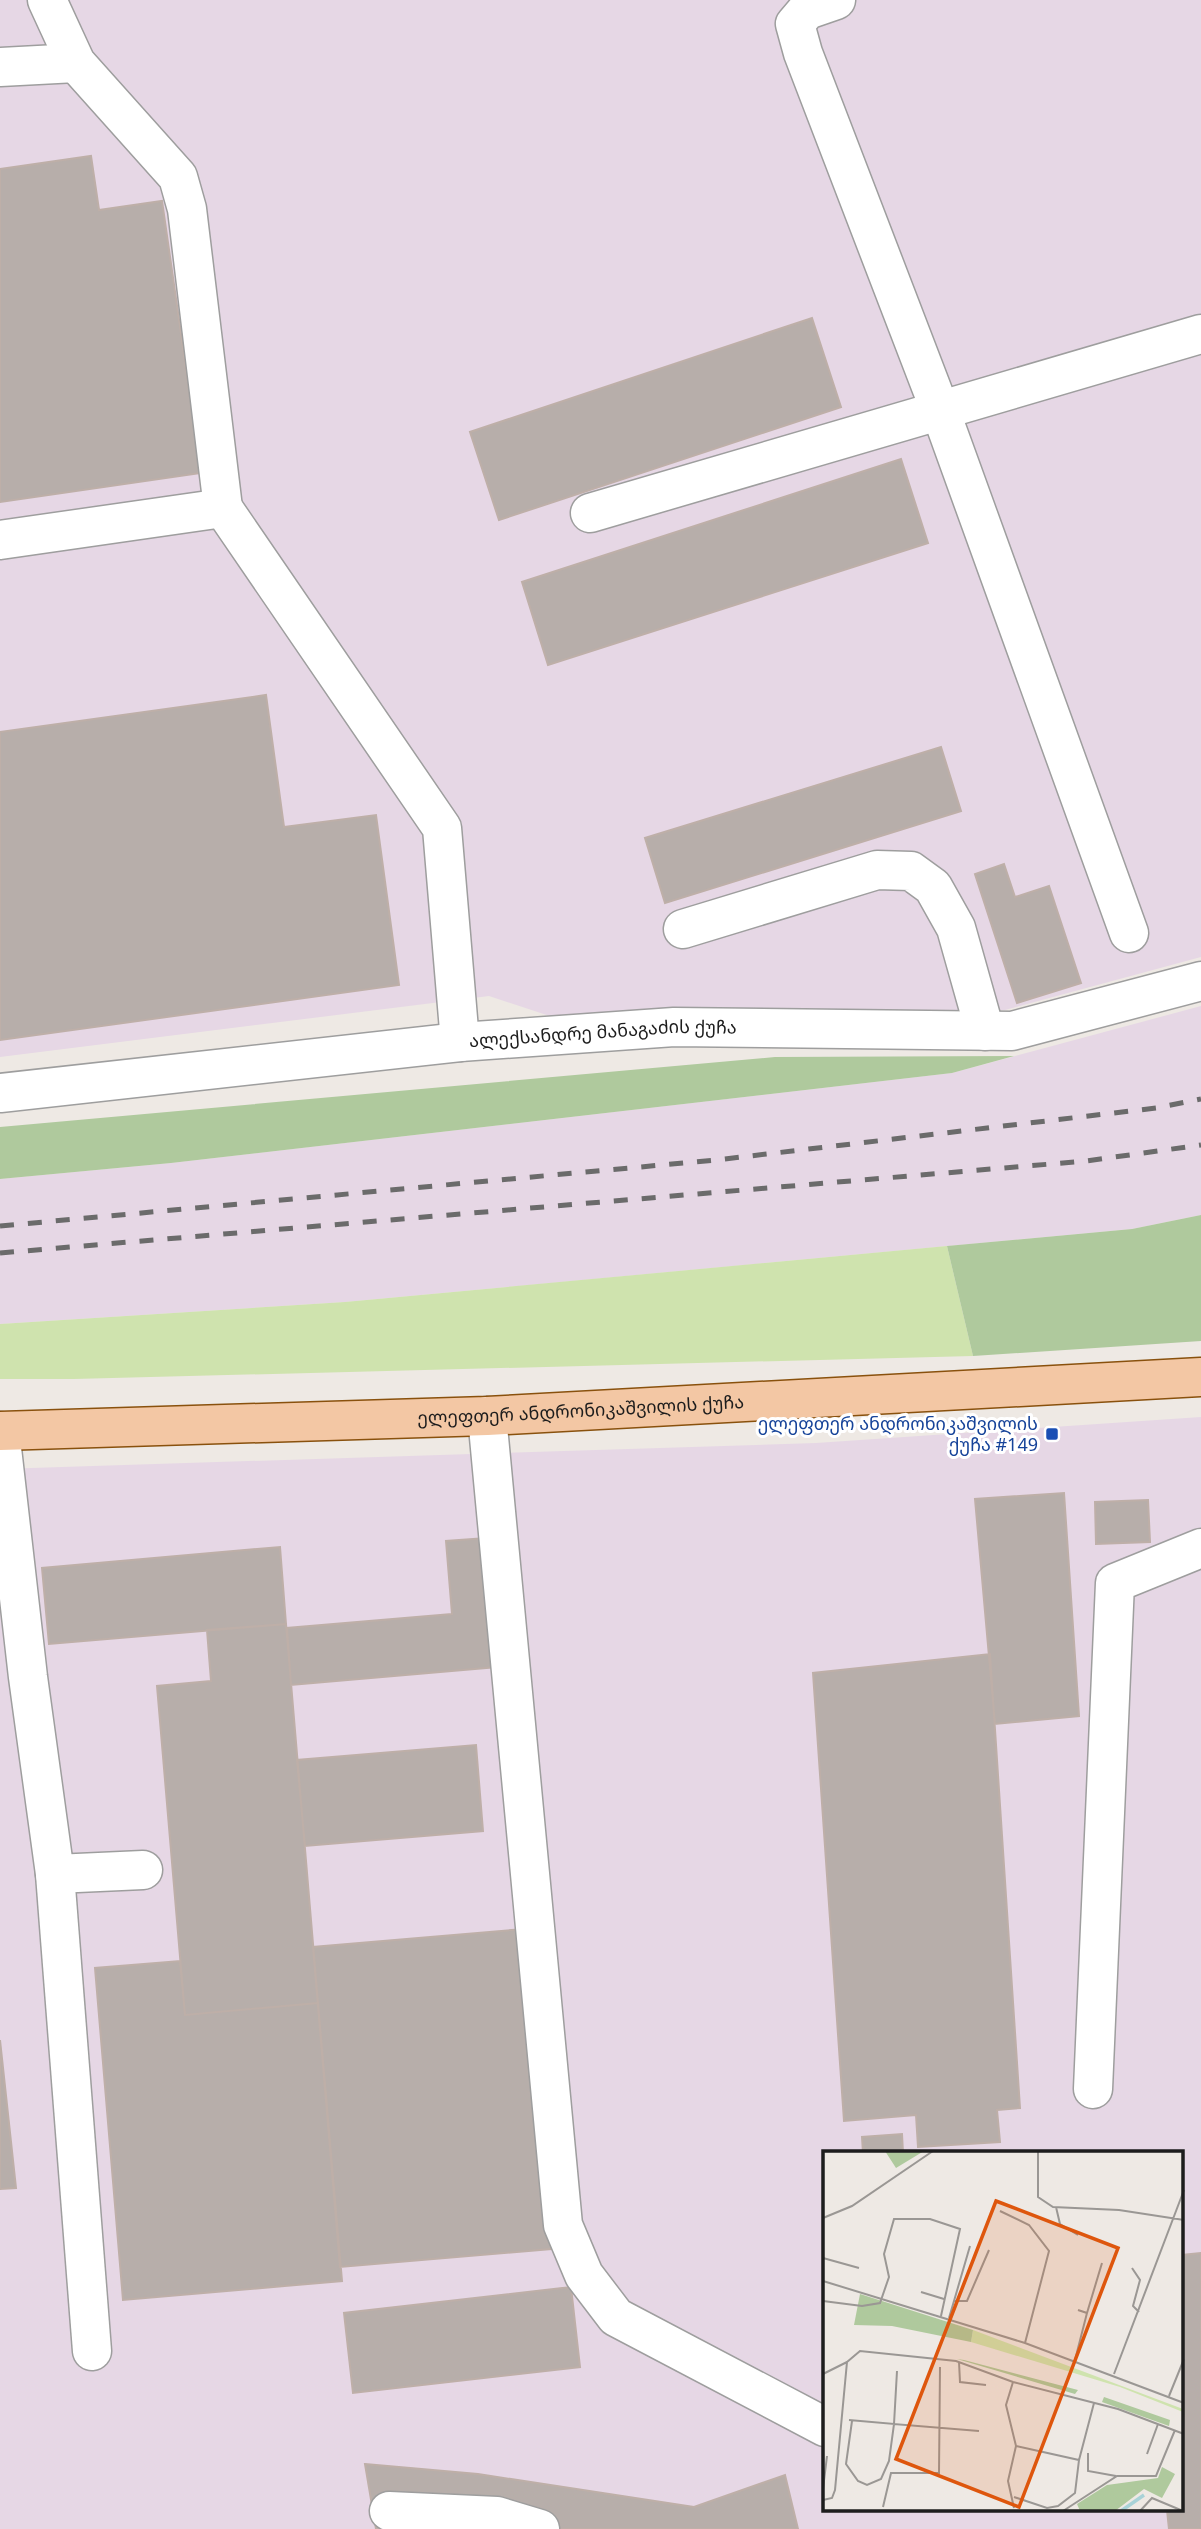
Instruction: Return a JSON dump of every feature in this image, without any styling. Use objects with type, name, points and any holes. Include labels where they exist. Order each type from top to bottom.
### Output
[{"type":"main road","name":"ელეფთერ ანდრონიკაშვილის ქუჩა","points":[[0,1431],[487,1416],[1201,1377]]},
{"type":"street","points":[[47,0],[76,63],[178,177],[187,209],[223,508],[443,828],[460,1042]]},
{"type":"street","points":[[836,0],[807,10],[796,23],[803,53],[940,410],[1129,933]]},
{"type":"street","points":[[0,67],[76,63]]},
{"type":"street","points":[[590,513],[1201,334]]},
{"type":"street","points":[[0,540],[223,508]]},
{"type":"street","points":[[683,929],[877,870],[911,871],[933,887],[956,928],[985,1031]]},
{"type":"street","name":"ალექსანდრე მანაგაძის ქუჩა","points":[[0,1093],[460,1042],[674,1027],[1012,1031],[1201,981]]},
{"type":"street","points":[[487,1416],[563,2225],[584,2275],[616,2317],[823,2426]]},
{"type":"street","points":[[0,1431],[28,1676],[55,1874],[92,2351]]},
{"type":"street","points":[[1093,2089],[1115,1583],[1201,1548]]},
{"type":"street","points":[[55,1874],[143,1870]]},
{"type":"street","points":[[390,2511],[497,2516],[540,2529]]},
{"type":"shaded area","points":[[0,0],[1201,0],[1201,957],[1005,1010],[574,1024],[489,996],[0,1057]]},
{"type":"shaded area","points":[[1201,1006],[1201,1215],[1132,1229],[345,1302],[0,1324],[0,1179],[171,1163],[952,1073]]},
{"type":"shaded area","points":[[1201,1417],[1201,2529],[0,2529],[0,1469],[816,1443]]},
{"type":"green space","points":[[1014,1056],[952,1073],[171,1163],[0,1179],[0,1127],[775,1057]]},
{"type":"green space","points":[[1201,1215],[1201,1341],[973,1356],[947,1246],[1132,1229]]},
{"type":"green space","points":[[947,1246],[973,1356],[0,1379],[0,1324],[345,1302]]},
{"type":"building","points":[[91,156],[99,210],[162,201],[201,473],[0,502],[0,169]]},
{"type":"building","points":[[812,318],[841,407],[499,520],[470,432]]},
{"type":"building","points":[[901,459],[928,543],[548,665],[522,582]]},
{"type":"building","points":[[266,695],[284,827],[376,815],[399,985],[0,1040],[0,732]]},
{"type":"building","points":[[941,747],[961,811],[665,903],[645,838]]},
{"type":"building","points":[[1004,864],[1015,897],[1049,886],[1081,983],[1017,1003],[975,874]]},
{"type":"building","points":[[1064,1493],[1079,1716],[995,1724],[975,1499]]},
{"type":"building","points":[[1148,1500],[1150,1542],[1096,1544],[1095,1502]]},
{"type":"building","points":[[486,1538],[497,1667],[291,1685],[287,1628],[452,1614],[446,1541]]},
{"type":"building","points":[[280,1547],[286,1624],[49,1644],[42,1568]]},
{"type":"building","points":[[286,1624],[318,2003],[185,2015],[157,1686],[211,1681],[207,1630]]},
{"type":"building","points":[[990,1654],[1020,2108],[997,2110],[1000,2142],[918,2147],[916,2115],[844,2121],[813,1673]]},
{"type":"building","points":[[476,1745],[483,1831],[305,1846],[297,1760]]},
{"type":"building","points":[[524,1929],[551,2249],[340,2267],[313,1947]]},
{"type":"building","points":[[180,1961],[185,2015],[318,2003],[342,2281],[123,2300],[95,1968]]},
{"type":"building","points":[[0,2040],[16,2188],[0,2189]]},
{"type":"building","points":[[902,2134],[903,2151],[863,2151],[862,2137]]},
{"type":"building","points":[[1201,2253],[1201,2529],[1169,2529],[1167,2512],[1184,2512],[1184,2255]]},
{"type":"building","points":[[571,2287],[580,2367],[353,2393],[344,2313]]},
{"type":"building","points":[[365,2464],[478,2474],[694,2507],[785,2475],[798,2529],[376,2529]]},
{"type":"railway","points":[[0,1226],[716,1160],[1156,1108],[1201,1099]]},
{"type":"railway","points":[[0,1253],[1086,1161],[1201,1145]]},
{"type":"place","name":"ელეფთერ ანდრონიკაშვილის ქუჩა #149","points":[[1052,1434]]}]
